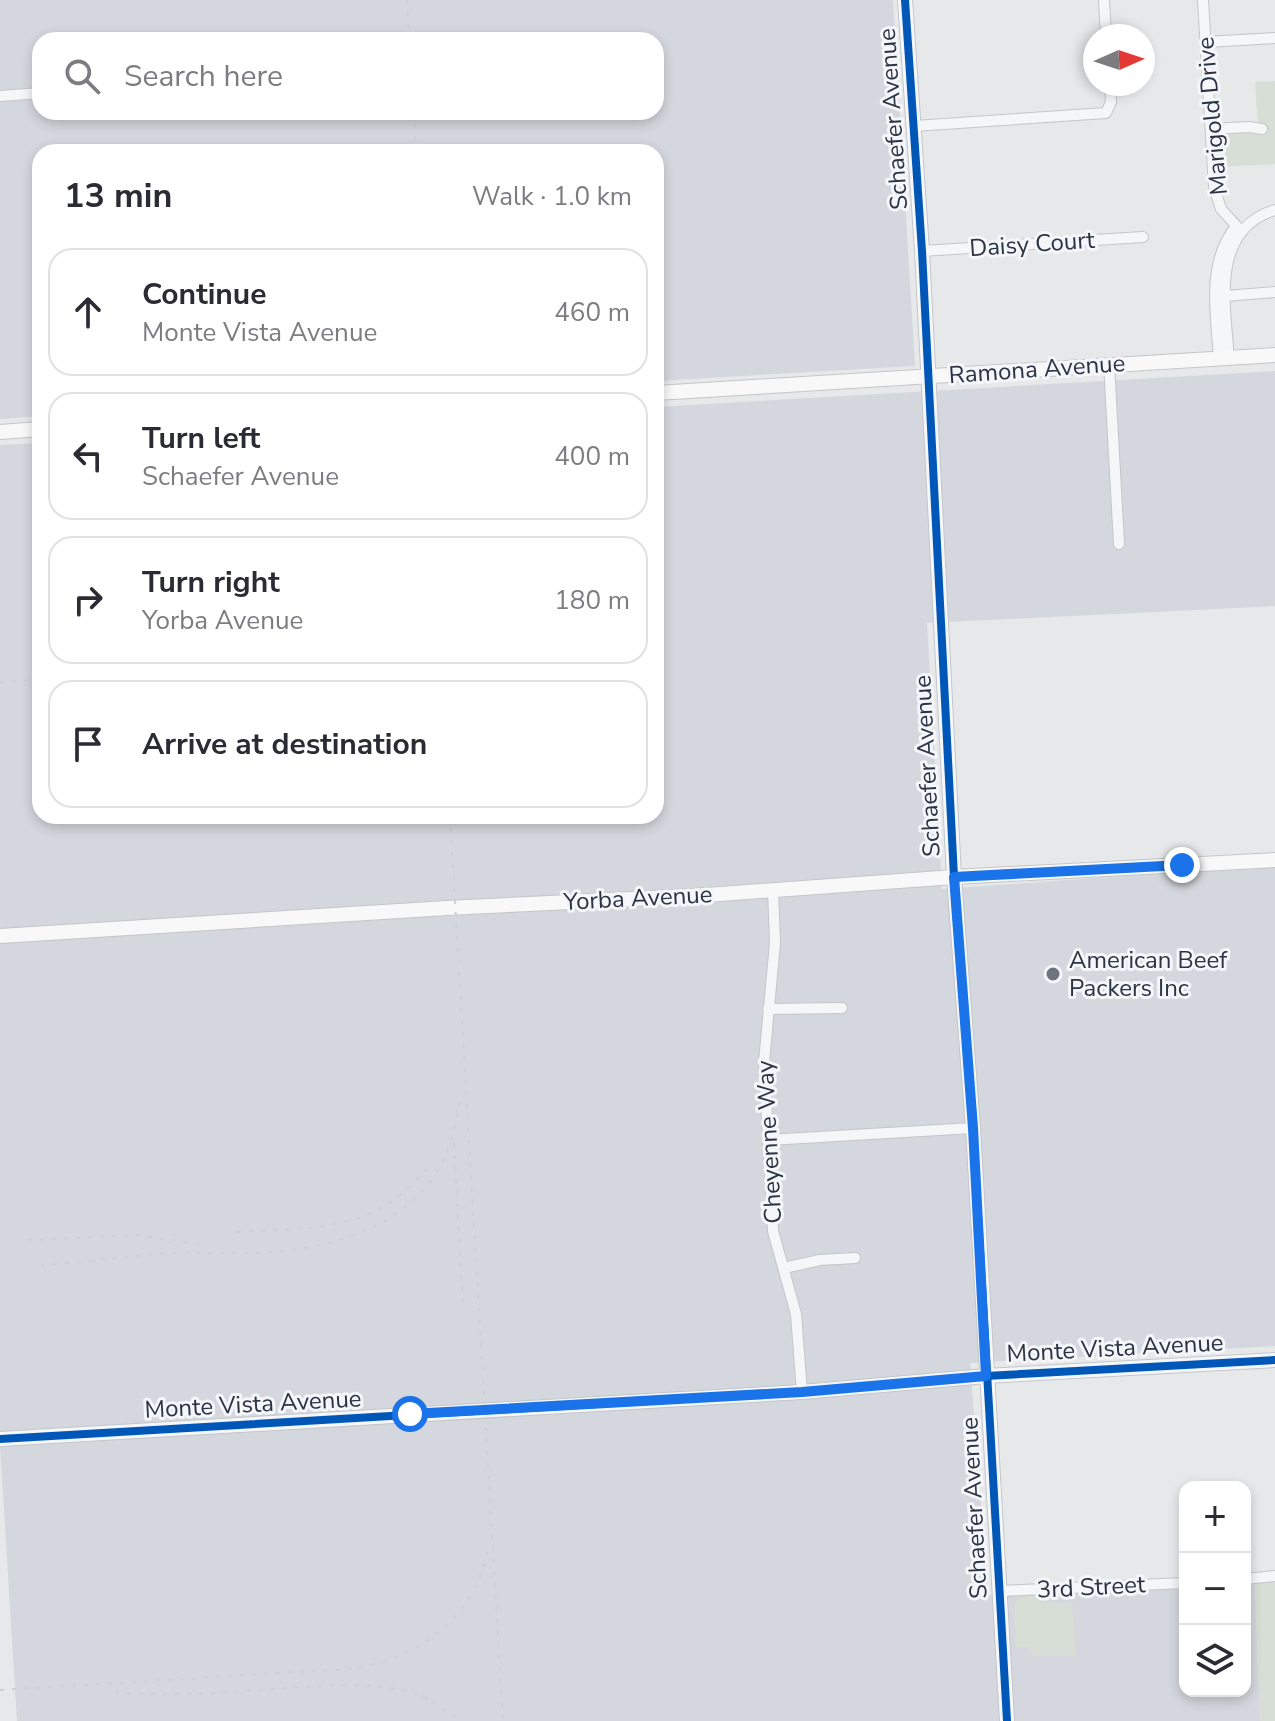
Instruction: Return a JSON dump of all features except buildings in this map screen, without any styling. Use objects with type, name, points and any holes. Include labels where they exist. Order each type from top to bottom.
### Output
[{"type":"street","name":"Schaefer Avenue","points":[[905,0],[922,251],[954,877],[973,1128],[1007,1721]]},
{"type":"street","points":[[1104,0],[1105,24]]},
{"type":"street","name":"Marigold Drive","points":[[1203,0],[1214,187],[1221,209],[1239,229],[1221,250],[1217,266],[1215,292],[1224,358]]},
{"type":"street","points":[[1205,42],[1275,38]]},
{"type":"street","points":[[0,96],[32,94]]},
{"type":"street","points":[[914,126],[1106,113],[1111,96]]},
{"type":"street","points":[[1211,129],[1262,129]]},
{"type":"street","points":[[1224,358],[1228,257],[1239,229],[1275,210]]},
{"type":"street","name":"Daisy Court","points":[[922,251],[1143,237]]},
{"type":"street","points":[[1225,296],[1275,292]]},
{"type":"street","name":"Ramona Avenue","points":[[664,392],[1275,355]]},
{"type":"street","points":[[1109,364],[1119,544]]},
{"type":"street","points":[[0,432],[32,430]]},
{"type":"street","name":"Yorba Avenue","points":[[0,936],[1275,860]]},
{"type":"street","name":"Cheyenne Way","points":[[773,889],[775,943],[764,1062],[773,1231],[796,1314],[802,1392]]},
{"type":"street","points":[[768,1009],[842,1008]]},
{"type":"street","points":[[768,1140],[973,1128]]},
{"type":"street","points":[[784,1268],[820,1260],[855,1258]]},
{"type":"street","name":"Monte Vista Avenue","points":[[0,1439],[802,1392],[986,1376],[1275,1360]]},
{"type":"street","points":[[1251,1578],[1275,1576]]},
{"type":"street","name":"3rd Street","points":[[998,1591],[1179,1583]]},
{"type":"shaded area","points":[[0,0],[893,0],[915,366],[664,381],[664,144],[32,144],[32,417],[0,419]]},
{"type":"shaded area","points":[[1275,81],[1275,164],[1217,167],[1214,135],[1258,125],[1255,82]]},
{"type":"shaded area","points":[[1275,371],[1275,606],[927,623],[942,889],[1275,865],[1275,1346],[970,1363],[988,1595],[1179,1586],[1179,1697],[1251,1697],[1251,1583],[1255,1583],[1260,1721],[17,1721],[0,1446],[0,445],[32,443],[32,824],[664,824],[664,407]]},
{"type":"shaded area","points":[[1275,1582],[1275,1721],[1260,1721],[1255,1583]]},
{"type":"shaded area","points":[[1021,1596],[1037,1596],[1039,1602],[1072,1603],[1076,1656],[1033,1656],[1030,1647],[1016,1647],[1014,1604]]},
{"type":"railway","points":[[407,0],[409,32]]},
{"type":"railway","points":[[414,120],[416,144]]},
{"type":"railway","points":[[0,682],[32,680]]},
{"type":"railway","points":[[450,824],[503,1721]]},
{"type":"railway","points":[[41,1265],[175,1253],[267,1252],[346,1238],[375,1226],[401,1210],[423,1190],[440,1166],[452,1136],[459,1101]]},
{"type":"railway","points":[[454,1143],[463,1307]]},
{"type":"railway","points":[[237,1232],[342,1223],[387,1204],[429,1166]]},
{"type":"railway","points":[[28,1240],[139,1235],[205,1245]]},
{"type":"railway","points":[[0,1690],[347,1669],[372,1664],[419,1646],[456,1616],[481,1574],[488,1548]]},
{"type":"railway","points":[[115,1692],[179,1694],[360,1685],[396,1689],[431,1700]]},
{"type":"railway","points":[[422,1695],[461,1721]]},
{"type":"cycle path","points":[[905,0],[922,251],[954,877],[973,1128],[1007,1721]]},
{"type":"cycle path","points":[[0,1439],[802,1392],[986,1376],[1275,1360]]},
{"type":"place","name":"American Beef Packers Inc","points":[[1053,974]]},
{"type":"route","points":[[410,1414],[802,1392],[986,1376],[973,1128],[954,877],[1182,865]]}]
